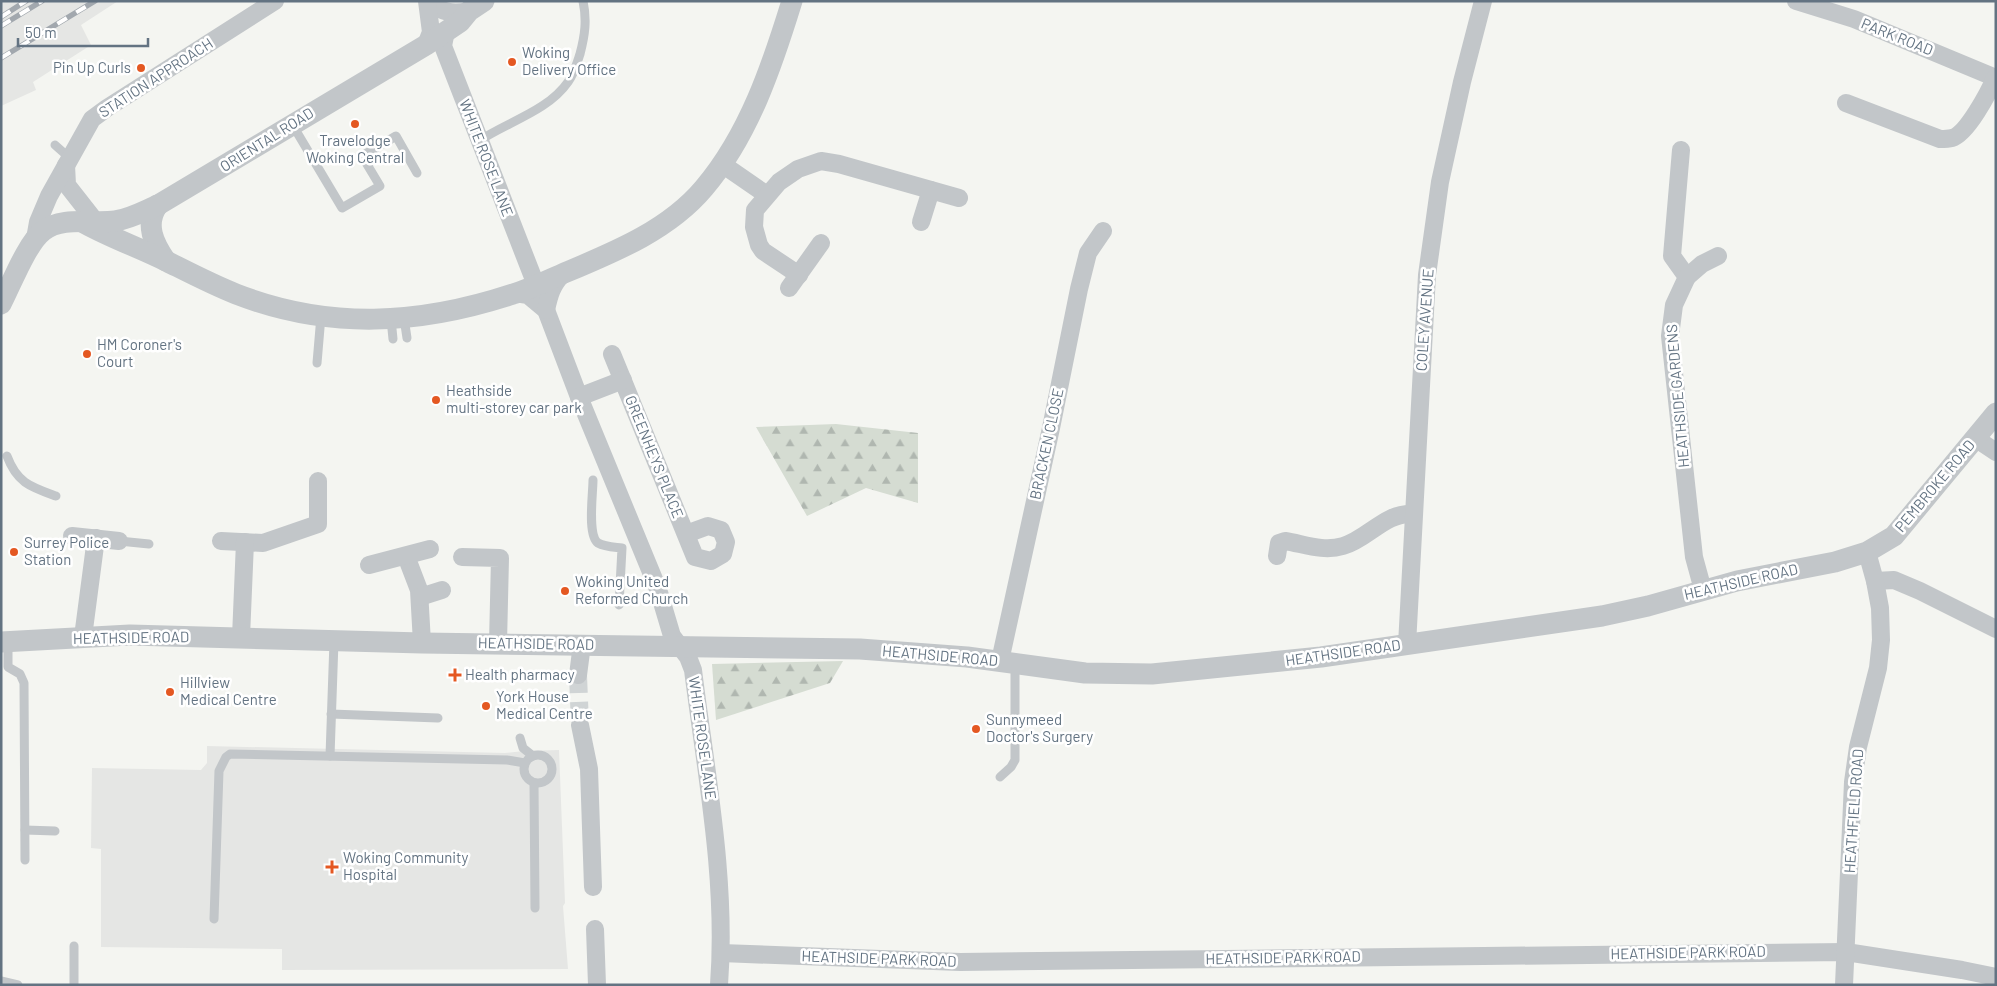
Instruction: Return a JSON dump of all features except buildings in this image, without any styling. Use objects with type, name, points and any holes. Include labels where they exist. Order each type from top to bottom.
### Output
[{"type":"street","points":[[428,1],[440,11],[457,13],[477,6]]},
{"type":"street","points":[[426,45],[431,32],[428,1]]},
{"type":"street","points":[[69,160],[67,185],[90,222],[166,261],[213,284],[251,299],[321,316],[358,320],[399,329],[450,311],[515,293],[563,274],[628,245],[659,228],[688,205],[704,189],[722,164],[757,99],[770,68],[792,1]]},
{"type":"street","name":"COLEY AVENUE","points":[[1407,645],[1427,275],[1431,240],[1451,129],[1483,1]]},
{"type":"street","name":"PARK ROAD","points":[[1796,1],[1827,6],[1996,78]]},
{"type":"street","name":"STATION APPROACH","points":[[1,304],[35,239],[44,208],[92,119],[273,2]]},
{"type":"street","name":"ORIENTAL ROAD","points":[[35,239],[50,226],[65,223],[123,219],[158,205],[426,45],[460,22],[477,6]]},
{"type":"street","name":"WHITE ROSE LANE","points":[[446,31],[443,46],[536,285]]},
{"type":"street","points":[[1846,103],[1940,139],[1952,138],[1963,130],[1986,98],[1996,78]]},
{"type":"street","points":[[1681,150],[1672,256],[1687,277],[1702,264],[1718,256]]},
{"type":"street","points":[[821,243],[794,281],[763,251],[754,227],[755,210],[779,182],[798,169],[821,161],[839,164],[959,198]]},
{"type":"street","points":[[722,164],[767,194]]},
{"type":"street","points":[[921,222],[931,190]]},
{"type":"street","points":[[158,205],[152,216],[152,231],[156,246],[166,261]]},
{"type":"street","name":"BRACKEN CLOSE","points":[[1008,662],[1051,428],[1079,289],[1088,253],[1095,240],[1103,231]]},
{"type":"street","name":"STATION APPROACH","points":[[1,277],[24,258]]},
{"type":"street","points":[[515,293],[528,295],[546,310],[556,280],[563,274]]},
{"type":"street","name":"HEATHSIDE GARDENS","points":[[1687,277],[1674,305],[1670,336],[1694,557],[1703,590]]},
{"type":"street","name":"WHITE ROSE LANE","points":[[546,310],[579,397],[658,589],[672,636],[688,658],[693,670],[710,789],[719,883],[722,953],[719,985]]},
{"type":"street","name":"GREENHEYS PLACE","points":[[612,354],[686,534]]},
{"type":"street","name":"GREENHEYS PLACE","points":[[579,397],[623,380]]},
{"type":"street","name":"PEMBROKE ROAD","points":[[1867,552],[1894,536],[1996,413]]},
{"type":"street","points":[[1975,438],[1996,452]]},
{"type":"street","points":[[221,541],[263,543],[318,524],[318,481]]},
{"type":"street","points":[[1277,556],[1279,543],[1285,541],[1319,548],[1342,547],[1362,537],[1392,517],[1413,514]]},
{"type":"street","points":[[72,536],[119,541]]},
{"type":"street","points":[[83,638],[96,538]]},
{"type":"street","points":[[241,638],[245,542]]},
{"type":"street","points":[[369,565],[430,549]]},
{"type":"street","name":"HEATHSIDE ROAD","points":[[4,642],[130,635],[422,643],[860,649],[1008,662],[1085,673],[1152,674],[1321,657],[1602,616],[1648,606],[1736,580],[1835,562],[1867,552]]},
{"type":"street","name":"HEATHFIELD ROAD","points":[[1844,985],[1853,782],[1858,747],[1878,668],[1881,640],[1880,608],[1867,552]]},
{"type":"street","points":[[406,556],[420,597],[422,643]]},
{"type":"street","points":[[462,557],[500,558],[498,643]]},
{"type":"street","points":[[1875,580],[1894,580],[1996,629]]},
{"type":"street","points":[[420,597],[442,590]]},
{"type":"street","points":[[578,675],[582,644]]},
{"type":"street","points":[[580,725],[589,769],[593,887]]},
{"type":"street","points":[[595,929],[597,985]]},
{"type":"street","name":"HEATHSIDE PARK ROAD","points":[[722,953],[970,962],[1846,952],[1996,977]]},
{"type":"lane","points":[[479,141],[544,104],[568,82],[578,59],[586,29],[583,1]]},
{"type":"lane","points":[[292,124],[342,208],[380,186],[362,156],[396,136],[416,172]]},
{"type":"lane","points":[[54,145],[69,160]]},
{"type":"lane","points":[[317,363],[321,316]]},
{"type":"lane","points":[[7,456],[11,467],[24,482],[31,487],[56,496]]},
{"type":"lane","points":[[593,480],[592,533],[597,542],[607,546],[622,548],[639,543]]},
{"type":"lane","points":[[119,541],[149,544]]},
{"type":"lane","points":[[619,605],[622,548]]},
{"type":"lane","points":[[330,756],[334,641]]},
{"type":"lane","points":[[4,642],[8,667],[20,674],[24,683],[25,860]]},
{"type":"lane","points":[[1000,777],[1011,767],[1015,760],[1008,662]]},
{"type":"lane","points":[[331,714],[438,718]]},
{"type":"lane","points":[[520,738],[523,748],[533,756]]},
{"type":"lane","points":[[214,918],[219,771],[228,755],[507,760],[525,763]]},
{"type":"lane","points":[[540,755],[547,758],[552,766],[548,780],[542,783],[534,783],[527,779],[524,773],[525,763],[533,756],[540,755]]},
{"type":"lane","points":[[534,783],[535,908]]},
{"type":"lane","points":[[25,830],[55,831]]},
{"type":"lane","points":[[74,946],[74,985]]},
{"type":"lane","points":[[1,981],[18,985]]},
{"type":"shaded area","points":[[1,1],[118,1],[81,25],[91,45],[33,82],[36,90],[1,106]]},
{"type":"shaded area","name":"Woking Community Hospital","points":[[207,746],[505,753],[559,750],[565,903],[563,906],[568,969],[282,970],[282,949],[101,947],[101,849],[91,848],[92,768],[201,770],[207,763]]},
{"type":"green space","points":[[836,424],[918,433],[918,503],[866,488],[807,516],[756,427]]},
{"type":"green space","points":[[843,661],[830,683],[716,720],[712,664]]},
{"type":"tunnel","points":[[578,675],[580,725]]},
{"type":"railway","points":[[1,17],[26,1]]},
{"type":"railway","points":[[1,26],[42,1]]},
{"type":"railway","points":[[1,58],[95,1]]},
{"type":"place","name":"Woking Delivery Office","points":[[512,62]]},
{"type":"place","name":"Pin Up Curls","points":[[141,68]]},
{"type":"place","name":"Travelodge Woking Central","points":[[355,124]]},
{"type":"place","name":"HM Coroner's Court","points":[[87,354]]},
{"type":"place","name":"Heathside multi-storey car park","points":[[436,400]]},
{"type":"place","name":"Surrey Police Station","points":[[14,552]]},
{"type":"place","name":"Woking United Reformed Church","points":[[565,591]]},
{"type":"place","name":"Health pharmacy","points":[[455,675]]},
{"type":"place","name":"Hillview Medical Centre","points":[[170,692]]},
{"type":"place","name":"York House Medical Centre","points":[[486,706]]},
{"type":"place","name":"Sunnymeed Doctor's Surgery","points":[[976,729]]},
{"type":"place","name":"Woking Community Hospital","points":[[332,867]]}]
